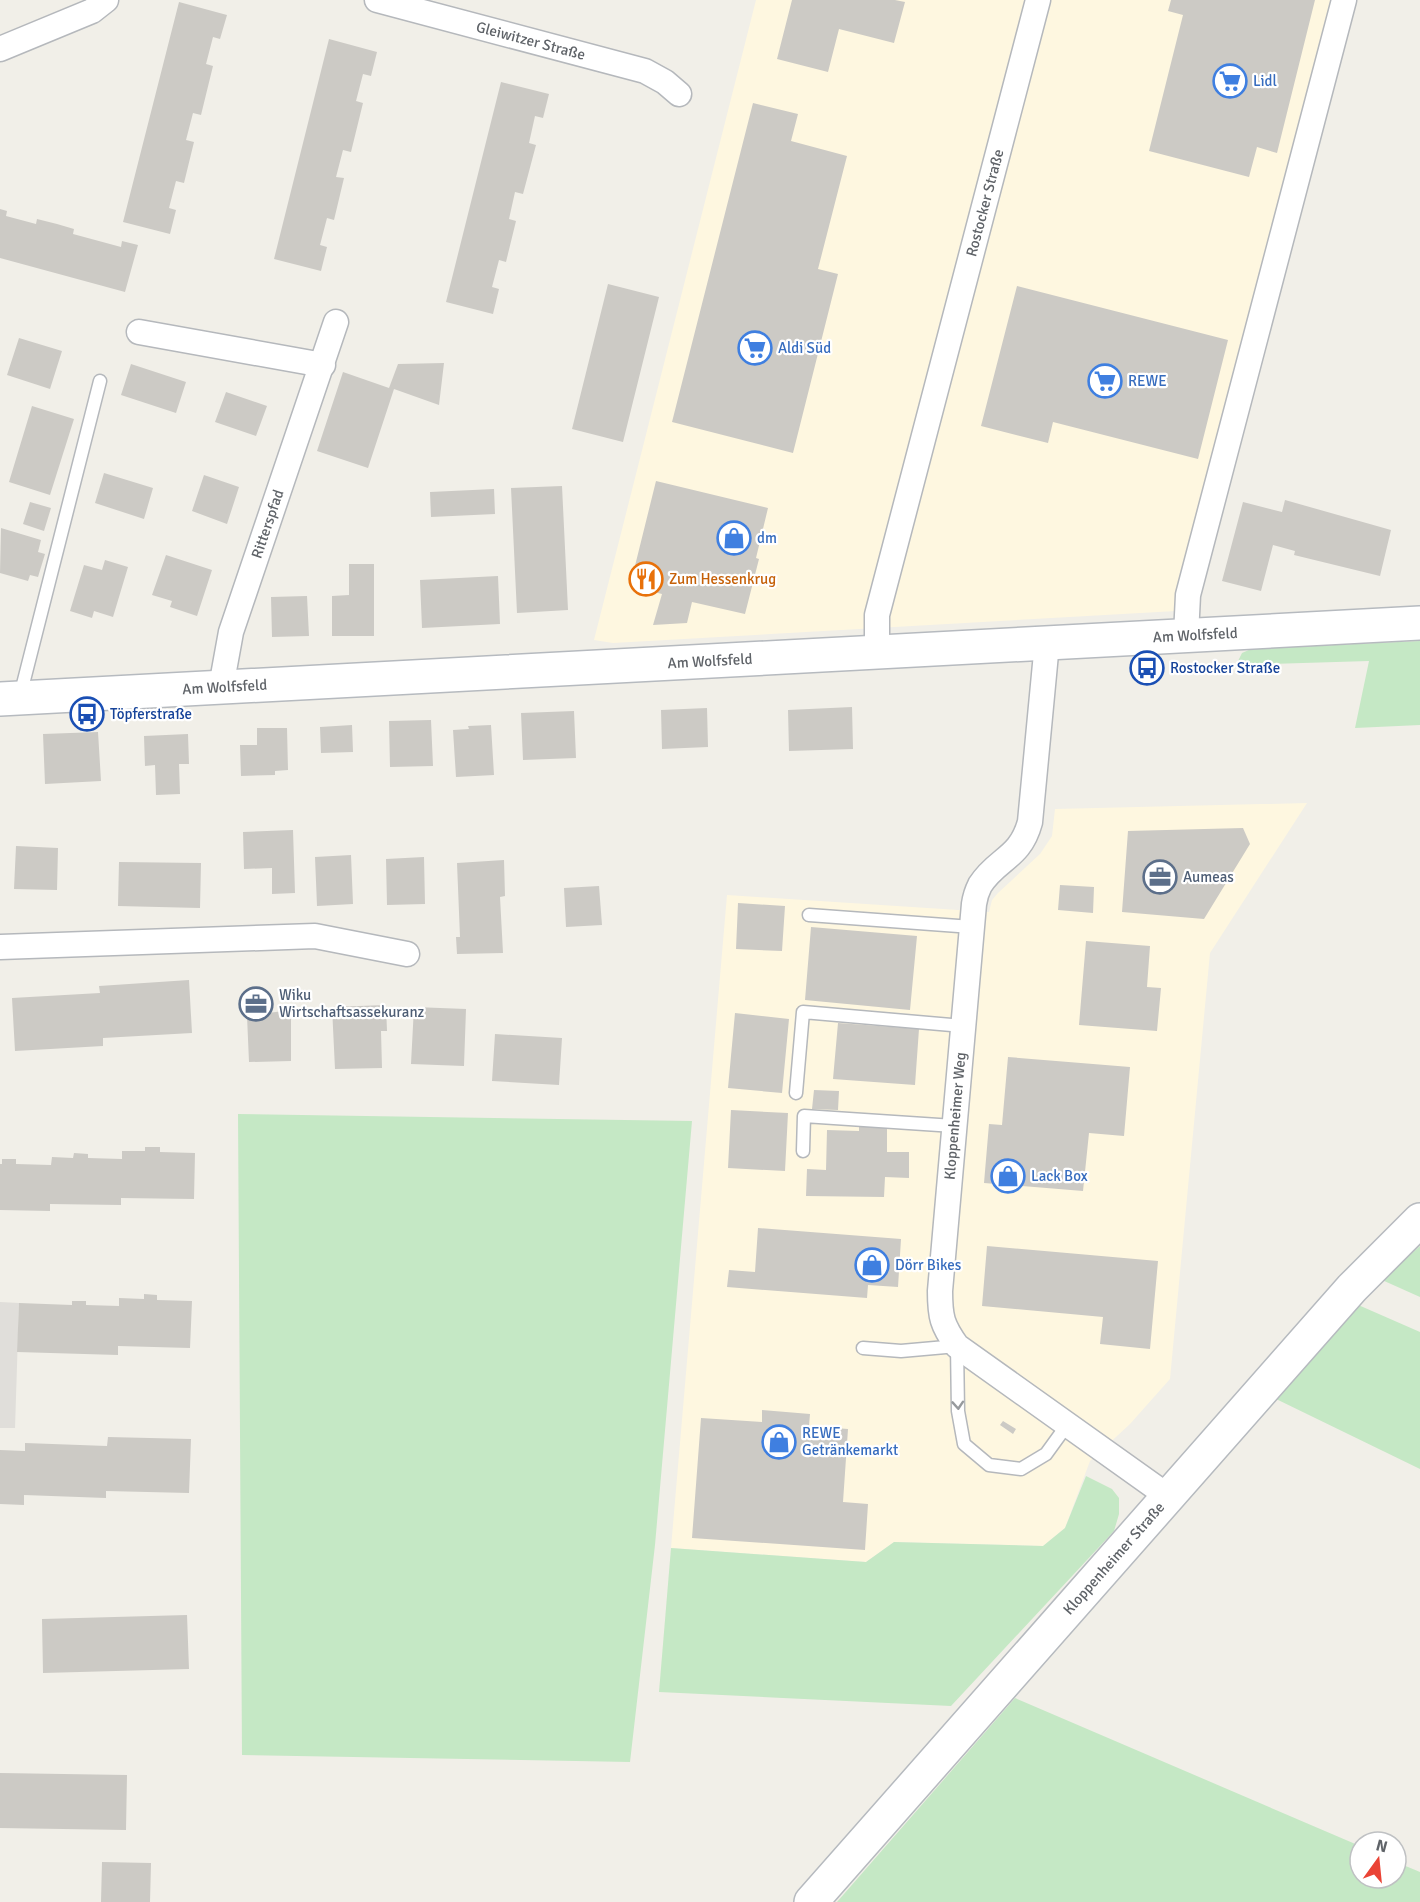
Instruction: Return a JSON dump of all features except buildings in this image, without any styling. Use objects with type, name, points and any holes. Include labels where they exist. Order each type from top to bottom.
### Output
[{"type":"street","points":[[0,49],[92,11],[106,0]]},
{"type":"street","name":"Gleiwitzer Straße","points":[[377,0],[442,8],[645,72],[665,82],[680,94]]},
{"type":"street","name":"Rostocker Straße","points":[[877,653],[877,615],[1038,0]]},
{"type":"street","points":[[1186,635],[1188,595],[1344,0]]},
{"type":"street","name":"Ritterspfad","points":[[221,687],[231,632],[336,322]]},
{"type":"street","points":[[139,332],[323,365]]},
{"type":"street","name":"Am Wolfsfeld","points":[[10,698],[1420,623]]},
{"type":"street","name":"Kloppenheimer Weg","points":[[1047,643],[1030,822],[1026,838],[1020,847],[984,879],[978,888],[974,904],[940,1291],[940,1313],[945,1330],[957,1346],[1169,1497]]},
{"type":"street","points":[[0,947],[315,936],[407,954]]},
{"type":"street","name":"Kloppenheimer Straße","points":[[811,1902],[1352,1288],[1420,1220]]},
{"type":"lane","points":[[10,698],[100,381]]},
{"type":"lane","points":[[809,915],[972,927]]},
{"type":"lane","points":[[796,1093],[802,1012],[963,1026]]},
{"type":"lane","points":[[803,1151],[804,1116],[954,1126]]},
{"type":"lane","points":[[863,1348],[901,1351],[957,1346],[958,1411],[964,1444],[989,1465],[1021,1469],[1046,1454],[1067,1425]]},
{"type":"shaded area","points":[[756,0],[1336,0],[1176,611],[613,643],[594,640]]},
{"type":"shaded area","points":[[1307,803],[1210,953],[1170,1379],[1130,1424],[1090,1461],[1065,1528],[1043,1546],[894,1542],[866,1562],[671,1548],[727,895],[989,912],[992,900],[1040,854],[1052,836],[1055,809]]},
{"type":"shaded area","points":[[0,1302],[19,1303],[15,1428],[0,1428]]},
{"type":"green space","points":[[1420,641],[1420,725],[1355,728],[1369,661],[1236,665],[1242,653],[1251,649]]},
{"type":"green space","points":[[238,1114],[692,1121],[655,1545],[630,1762],[242,1755]]},
{"type":"green space","points":[[1420,1246],[1420,1297],[1382,1280]]},
{"type":"green space","points":[[1356,1304],[1420,1332],[1420,1469],[1274,1398]]},
{"type":"green space","points":[[1086,1476],[1112,1489],[1119,1498],[1119,1514],[1114,1531],[951,1706],[659,1692],[671,1548],[866,1562],[894,1542],[1043,1546],[1065,1528]]},
{"type":"green space","points":[[1015,1698],[1348,1841],[1348,1890],[1408,1890],[1408,1867],[1420,1872],[1420,1902],[837,1902]]},
{"type":"place","name":"Lidl","points":[[1230,81]]},
{"type":"place","name":"Aldi Süd","points":[[755,348]]},
{"type":"place","name":"REWE","points":[[1105,381]]},
{"type":"place","name":"dm","points":[[734,538]]},
{"type":"place","name":"Zum Hessenkrug","points":[[646,579]]},
{"type":"place","name":"Rostocker Straße","points":[[1147,668]]},
{"type":"place","name":"Töpferstraße","points":[[87,714]]},
{"type":"place","name":"Aumeas","points":[[1160,877]]},
{"type":"place","name":"Wiku Wirtschaftsassekuranz","points":[[256,1004]]},
{"type":"place","name":"Lack Box","points":[[1008,1176]]},
{"type":"place","name":"Dörr Bikes","points":[[872,1265]]},
{"type":"place","name":"REWE Getränkemarkt","points":[[779,1442]]}]
